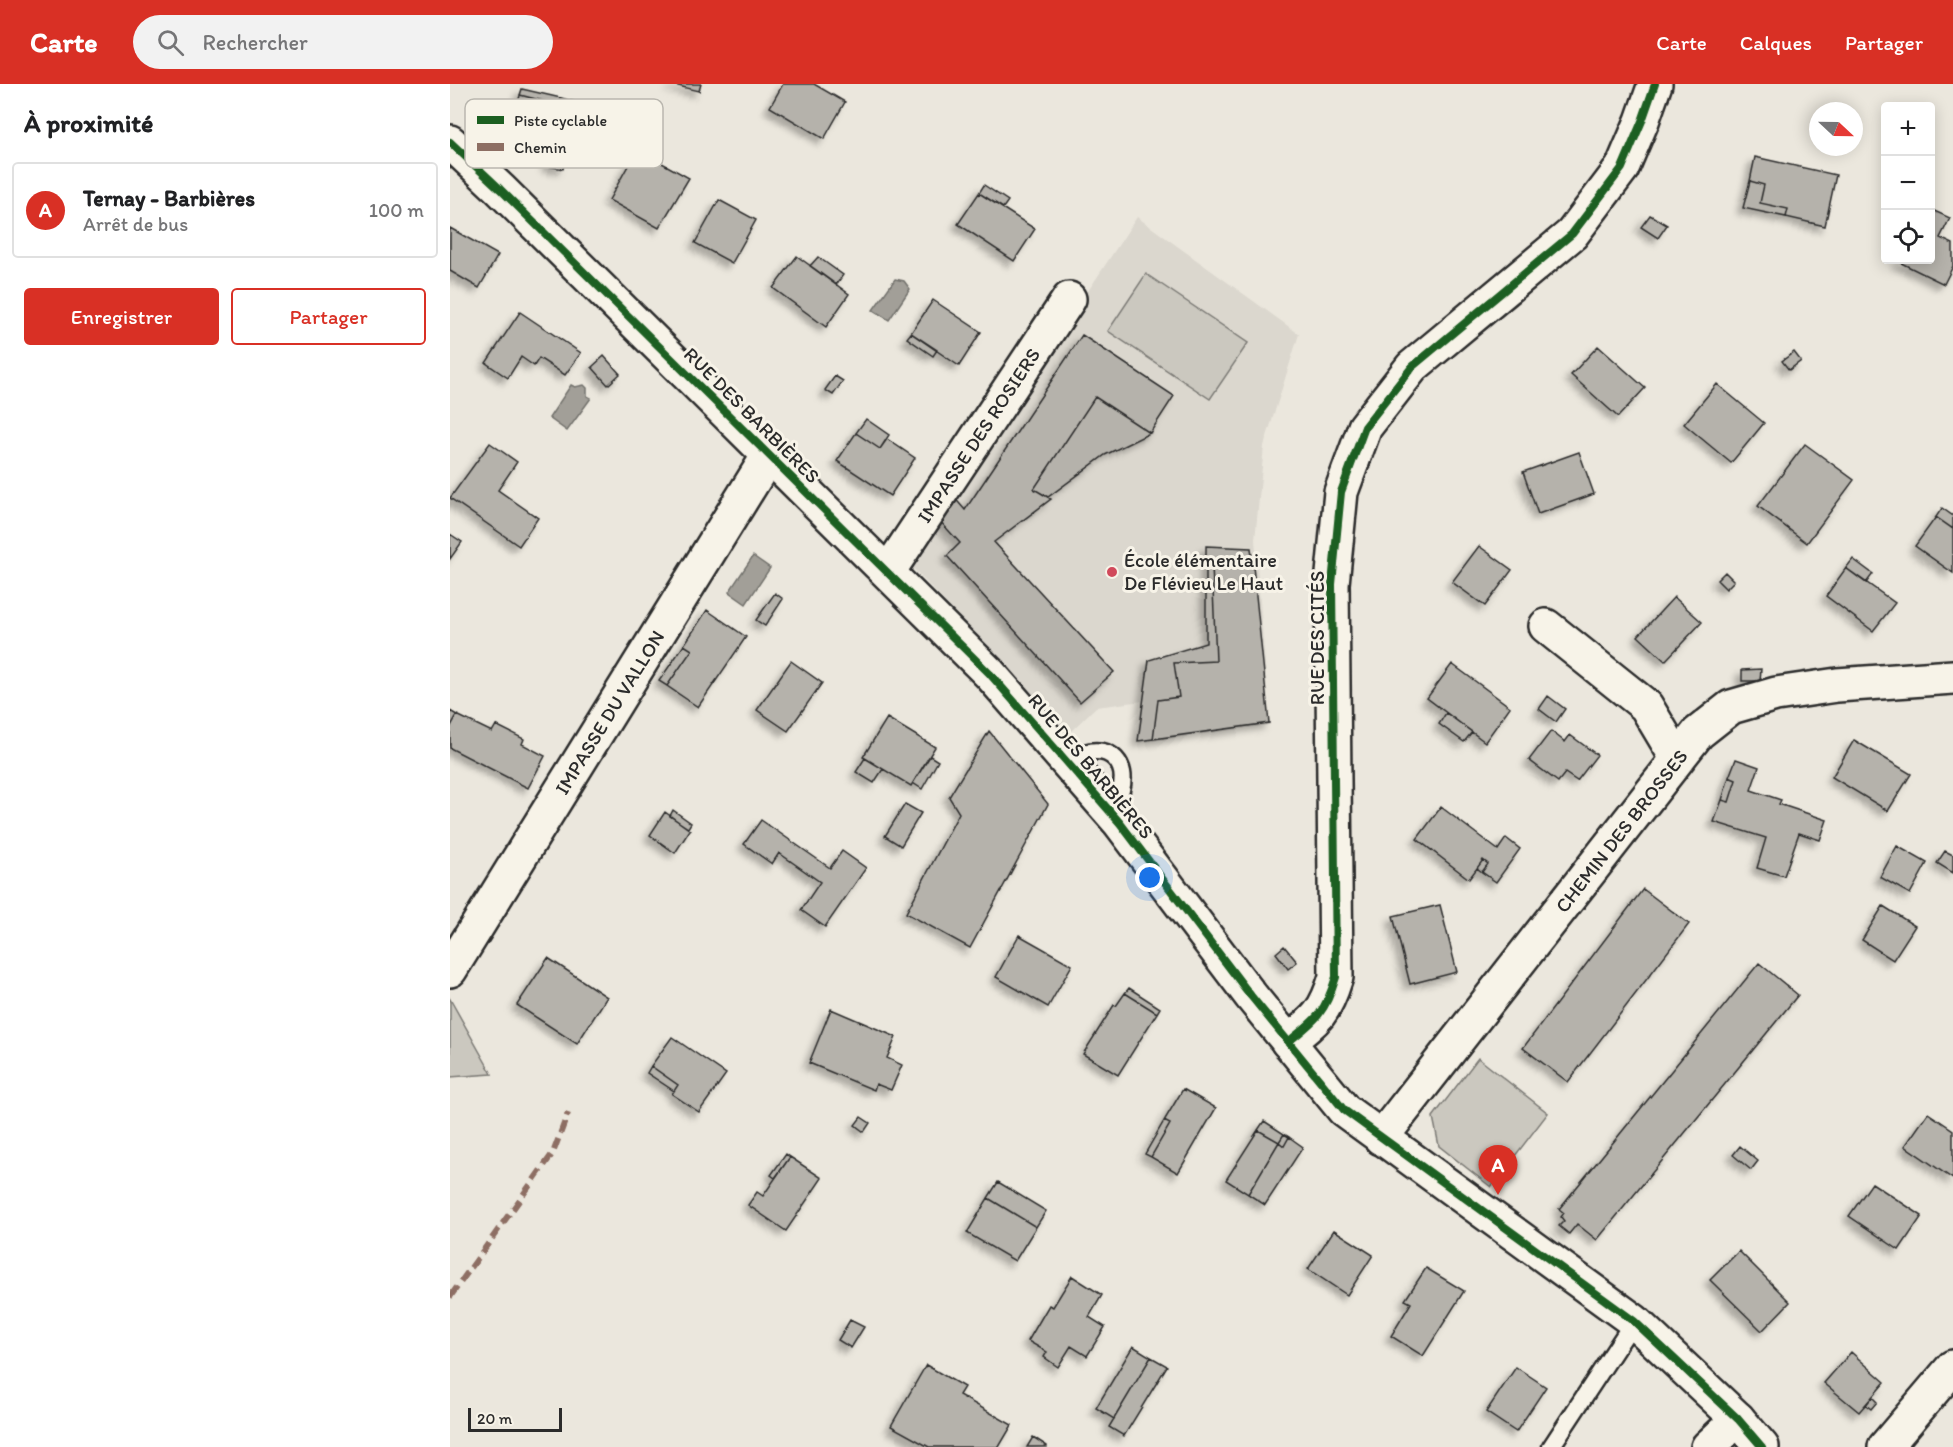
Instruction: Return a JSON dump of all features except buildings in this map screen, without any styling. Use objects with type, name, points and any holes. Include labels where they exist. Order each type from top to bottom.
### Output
[{"type":"street","name":"RUE DES CITÉS","points":[[1288,1042],[1315,1021],[1329,1000],[1336,977],[1332,584],[1341,492],[1365,426],[1412,367],[1572,234],[1622,168],[1655,84]]},
{"type":"street","name":"RUE DES BARBIÈRES","points":[[450,142],[465,156]]},
{"type":"street","name":"RUE DES BARBIÈRES","points":[[478,168],[990,674],[1109,810],[1288,1042],[1344,1110],[1634,1321],[1738,1419],[1762,1447]]},
{"type":"street","name":"IMPASSE DES ROSIERS","points":[[888,572],[1069,299]]},
{"type":"street","name":"IMPASSE DU VALLON","points":[[450,970],[769,455]]},
{"type":"street","points":[[1546,627],[1646,706],[1677,758]]},
{"type":"street","name":"CHEMIN DES BROSSES","points":[[1382,1138],[1698,733],[1731,707],[1764,697],[1837,685],[1953,677]]},
{"type":"street","points":[[1885,1447],[1953,1367]]},
{"type":"street","points":[[1708,1447],[1738,1419]]},
{"type":"lane","points":[[1551,1447],[1634,1321]]},
{"type":"shaded area","points":[[1137,217],[1299,334],[1264,446],[1255,540],[1270,725],[1139,743],[1143,701],[1096,707],[1069,733],[908,563]]},
{"type":"shaded area","points":[[1146,274],[1248,343],[1210,399],[1108,331]]},
{"type":"shaded area","points":[[895,279],[904,281],[910,289],[889,320],[873,310]]},
{"type":"shaded area","points":[[571,385],[575,387],[584,385],[587,388],[587,396],[591,398],[567,431],[549,418]]},
{"type":"shaded area","points":[[753,556],[770,568],[746,604],[729,592]]},
{"type":"shaded area","points":[[450,999],[492,1074],[450,1077]]},
{"type":"shaded area","points":[[1478,1058],[1548,1113],[1491,1187],[1439,1146],[1433,1117]]},
{"type":"marked path","points":[[450,1297],[553,1153],[568,1113]]},
{"type":"cycle path","points":[[1288,1042],[1319,1014],[1328,999],[1336,977],[1332,584],[1341,492],[1365,427],[1412,367],[1572,234],[1622,168],[1655,84]]},
{"type":"cycle path","points":[[450,142],[465,156]]},
{"type":"cycle path","points":[[478,168],[990,674],[1120,823],[1251,996],[1344,1110],[1634,1321],[1738,1419],[1762,1447]]},
{"type":"place","name":"École élémentaire De Flévieu Le Haut","points":[[1112,572]]},
{"type":"place","name":"Ternay - Barbières","points":[[1498,1195]]}]
